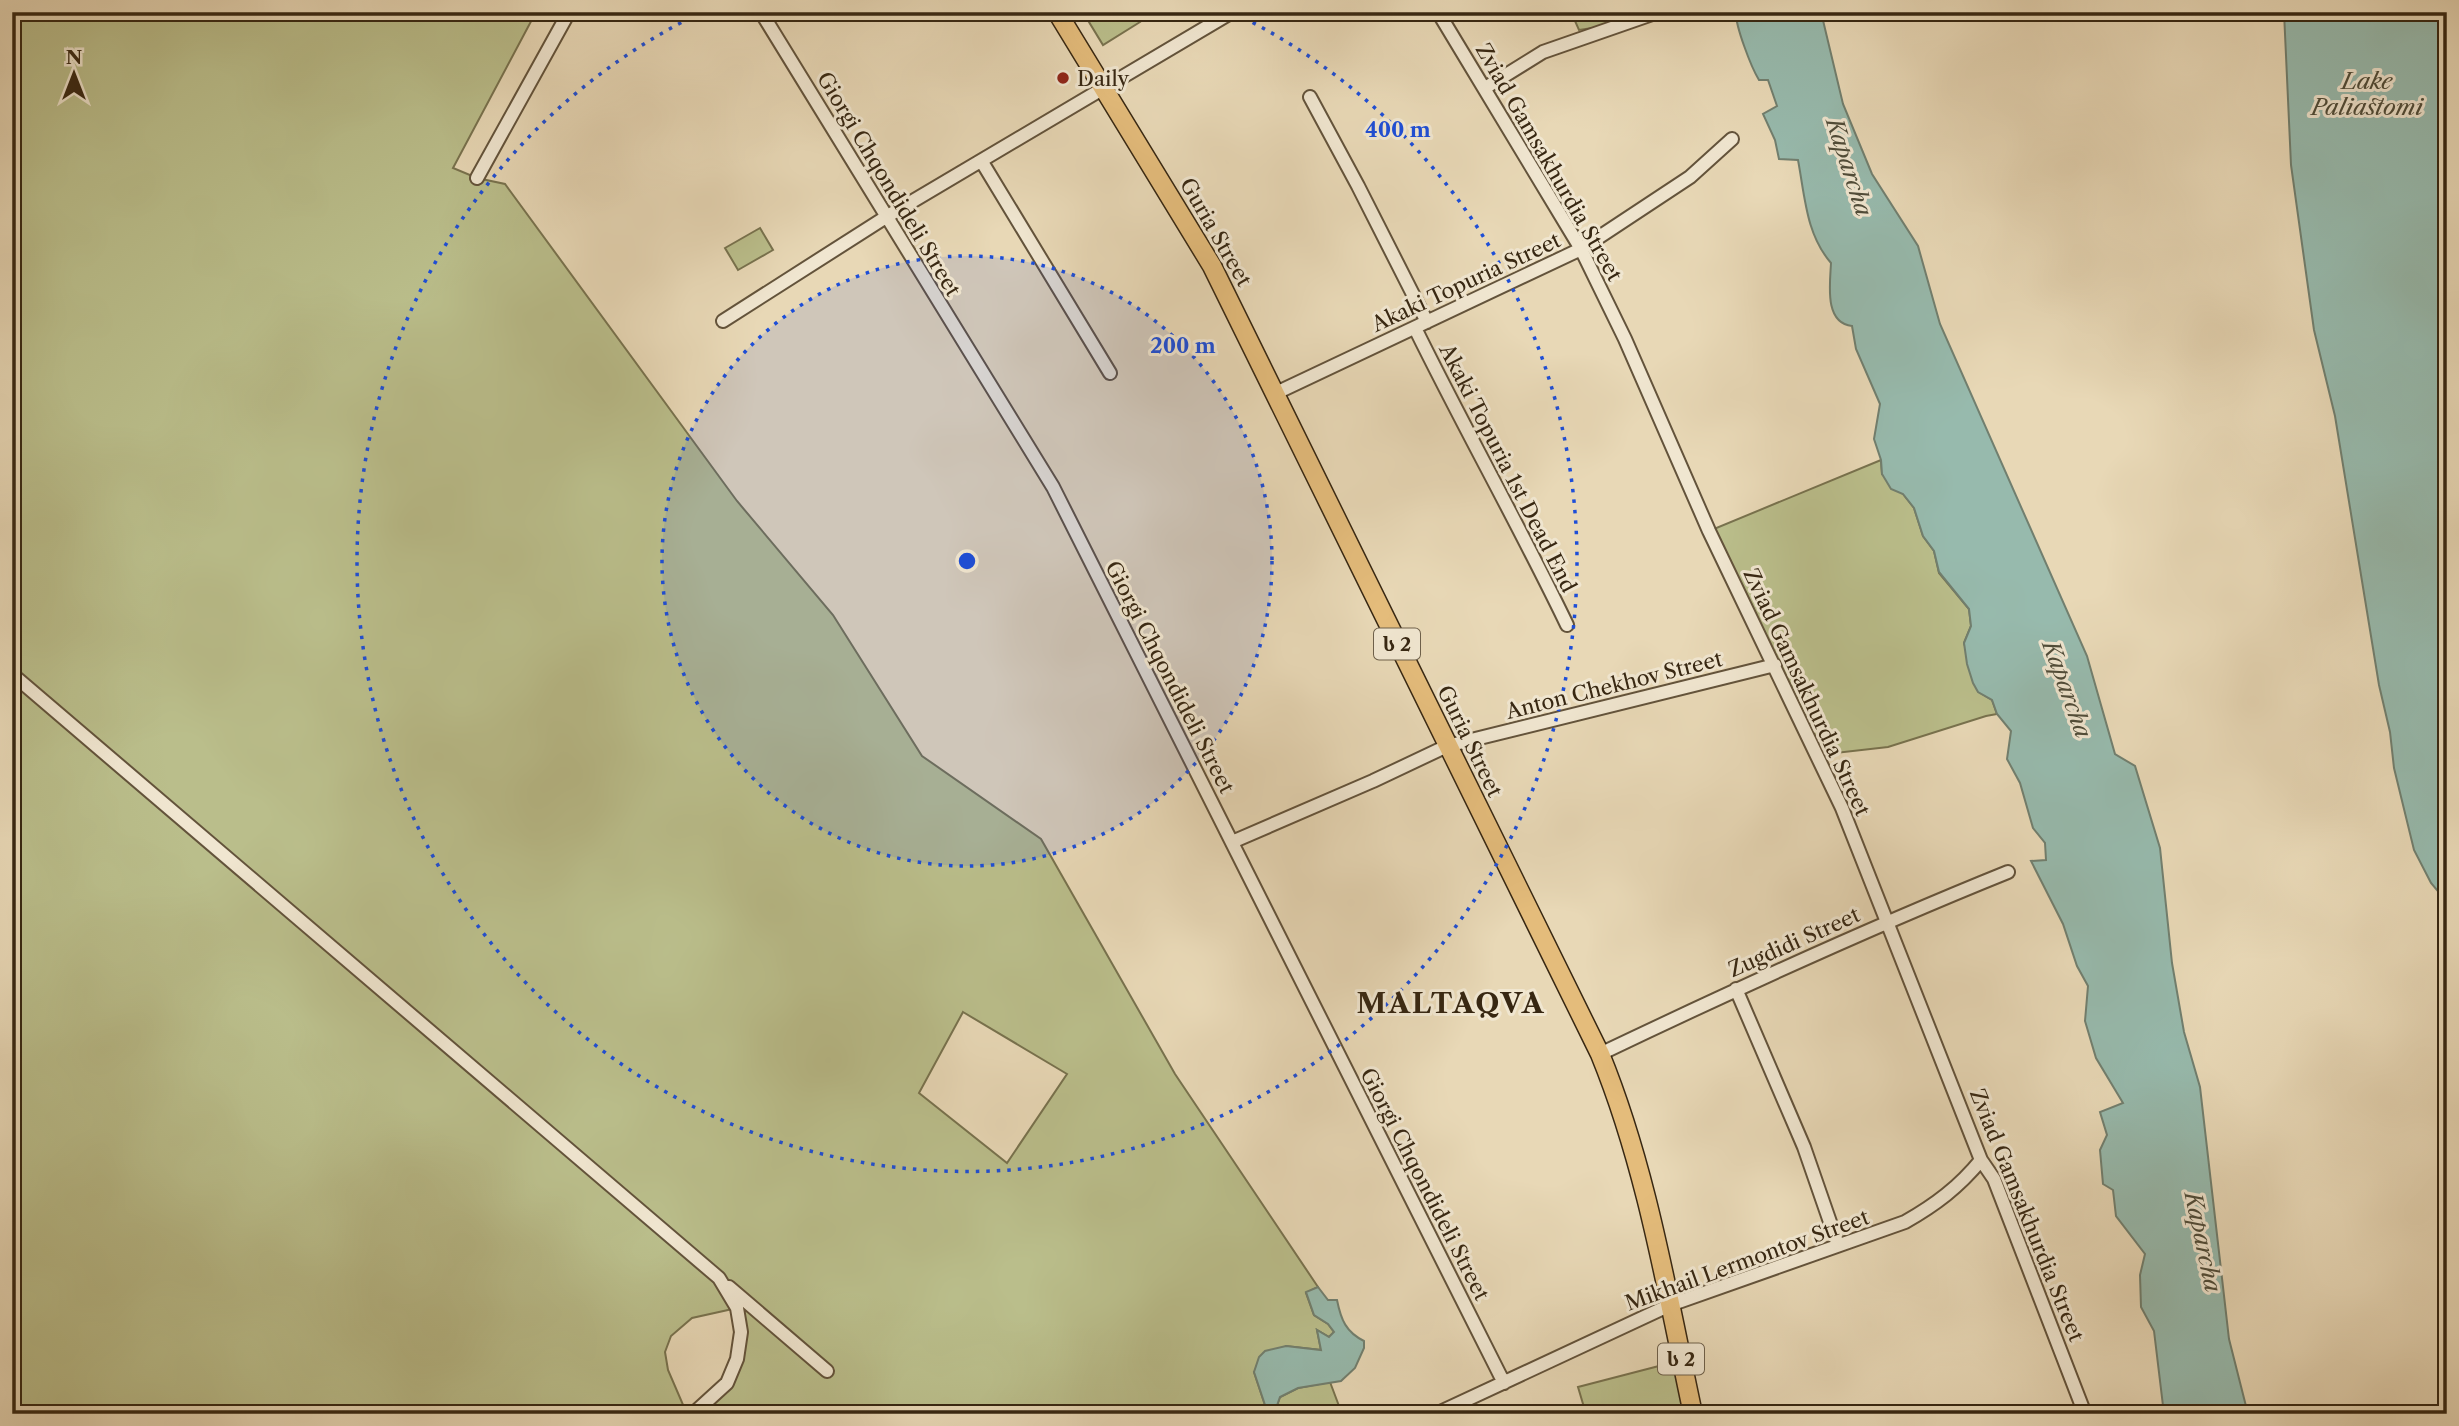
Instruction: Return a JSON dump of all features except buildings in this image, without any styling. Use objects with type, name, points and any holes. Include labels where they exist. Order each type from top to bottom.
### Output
[{"type":"highway","name":"Guria Street","points":[[1057,12],[1212,266],[1600,1054],[1616,1093],[1638,1163],[1693,1414]]},
{"type":"street","points":[[477,178],[569,12]]},
{"type":"street","name":"Giorgi Chqondideli Street","points":[[761,12],[1053,487],[1504,1383]]},
{"type":"street","points":[[723,321],[886,217],[1232,12]]},
{"type":"street","name":"Zviad Gamsakhurdia Street","points":[[1438,12],[1581,249],[1653,400],[1709,531],[1842,808],[1981,1160],[1994,1179],[2085,1414]]},
{"type":"street","points":[[1485,88],[1543,52],[1658,12]]},
{"type":"street","name":"Akaki Topuria 1st Dead End","points":[[1310,97],[1427,322]]},
{"type":"street","name":"Akaki Topuria Street","points":[[1274,394],[1581,249],[1690,177],[1732,139]]},
{"type":"street","points":[[982,162],[1110,373]]},
{"type":"street","name":"Akaki Topuria 1st Dead End","points":[[1415,328],[1466,431],[1523,534],[1567,625]]},
{"type":"street","name":"Anton Chekhov Street","points":[[1232,842],[1447,746],[1775,665]]},
{"type":"street","points":[[12,674],[827,1371]]},
{"type":"street","name":"Zugdidi Street","points":[[1600,1054],[1887,921],[2008,872]]},
{"type":"street","points":[[1736,989],[1804,1147],[1838,1245]]},
{"type":"street","name":"Mikhail Lermontov Street","points":[[1436,1414],[1670,1305],[1905,1222],[1938,1203],[1981,1160]]},
{"type":"street","points":[[693,1414],[727,1384],[737,1359],[741,1332],[737,1308],[719,1278]]},
{"type":"green space","points":[[12,12],[536,12],[453,168],[477,178],[505,184],[737,501],[833,615],[922,756],[1041,839],[1175,1074],[1318,1287],[1306,1293],[1314,1315],[1328,1324],[1334,1332],[1329,1337],[1317,1330],[1321,1350],[1286,1346],[1254,1372],[1268,1414],[693,1414],[727,1383],[737,1359],[737,1308],[692,1318],[671,1336],[665,1352],[668,1370],[687,1414],[12,1414]],"holes":[[[963,1012],[1067,1074],[1007,1163],[919,1093]]]},
{"type":"green space","points":[[1106,12],[1134,12],[1140,22],[1103,45],[1089,22]]},
{"type":"green space","points":[[1571,12],[1640,12],[1606,26],[1579,30]]},
{"type":"green space","points":[[760,228],[773,250],[738,270],[725,248]]},
{"type":"green space","points":[[1881,460],[1882,474],[1914,508],[1923,536],[1934,551],[1939,573],[1969,609],[1971,626],[1964,643],[1979,692],[1992,700],[1997,714],[1888,747],[1818,755],[1709,531]]},
{"type":"green space","points":[[1682,1360],[1693,1414],[1586,1414],[1578,1387]]},
{"type":"green space","points":[[1330,1382],[1342,1414],[1274,1414],[1280,1397],[1298,1388]]},
{"type":"water","name":"Kaparcha","points":[[1736,12],[1821,12],[1843,104],[1872,174],[1918,246],[1940,324],[2087,656],[2115,754],[2135,766],[2160,848],[2172,963],[2184,1032],[2200,1087],[2229,1339],[2248,1414],[2164,1414],[2154,1331],[2141,1307],[2140,1275],[2145,1254],[2116,1216],[2113,1190],[2103,1184],[2100,1150],[2107,1135],[2100,1112],[2123,1103],[2096,1058],[2085,1021],[2088,986],[2077,966],[2063,924],[2031,861],[2046,860],[2045,843],[2033,828],[2020,783],[2007,759],[2011,731],[1997,714],[1992,700],[1978,692],[1973,683],[1964,643],[1971,626],[1969,609],[1939,572],[1934,551],[1923,536],[1914,508],[1903,494],[1891,489],[1882,474],[1881,460],[1874,439],[1880,404],[1856,349],[1852,326],[1837,318],[1833,310],[1830,291],[1831,263],[1811,227],[1798,160],[1779,159],[1775,140],[1763,114],[1777,106],[1768,80],[1759,80],[1752,66]]},
{"type":"water","name":"Lake Paliastomi","points":[[2284,12],[2447,12],[2447,902],[2431,883],[2414,850],[2394,768],[2335,416],[2314,330],[2291,165]]},
{"type":"water","points":[[1318,1287],[1328,1300],[1337,1300],[1345,1325],[1364,1341],[1364,1348],[1355,1368],[1341,1381],[1298,1388],[1280,1397],[1274,1414],[1268,1414],[1254,1372],[1259,1357],[1265,1351],[1286,1346],[1321,1350],[1317,1330],[1329,1337],[1334,1332],[1328,1324],[1314,1315],[1306,1292]]},
{"type":"place","name":"Daily","points":[[1063,78]]},
{"type":"district","name":"MALTAQVA","points":[[1451,1003]]}]
